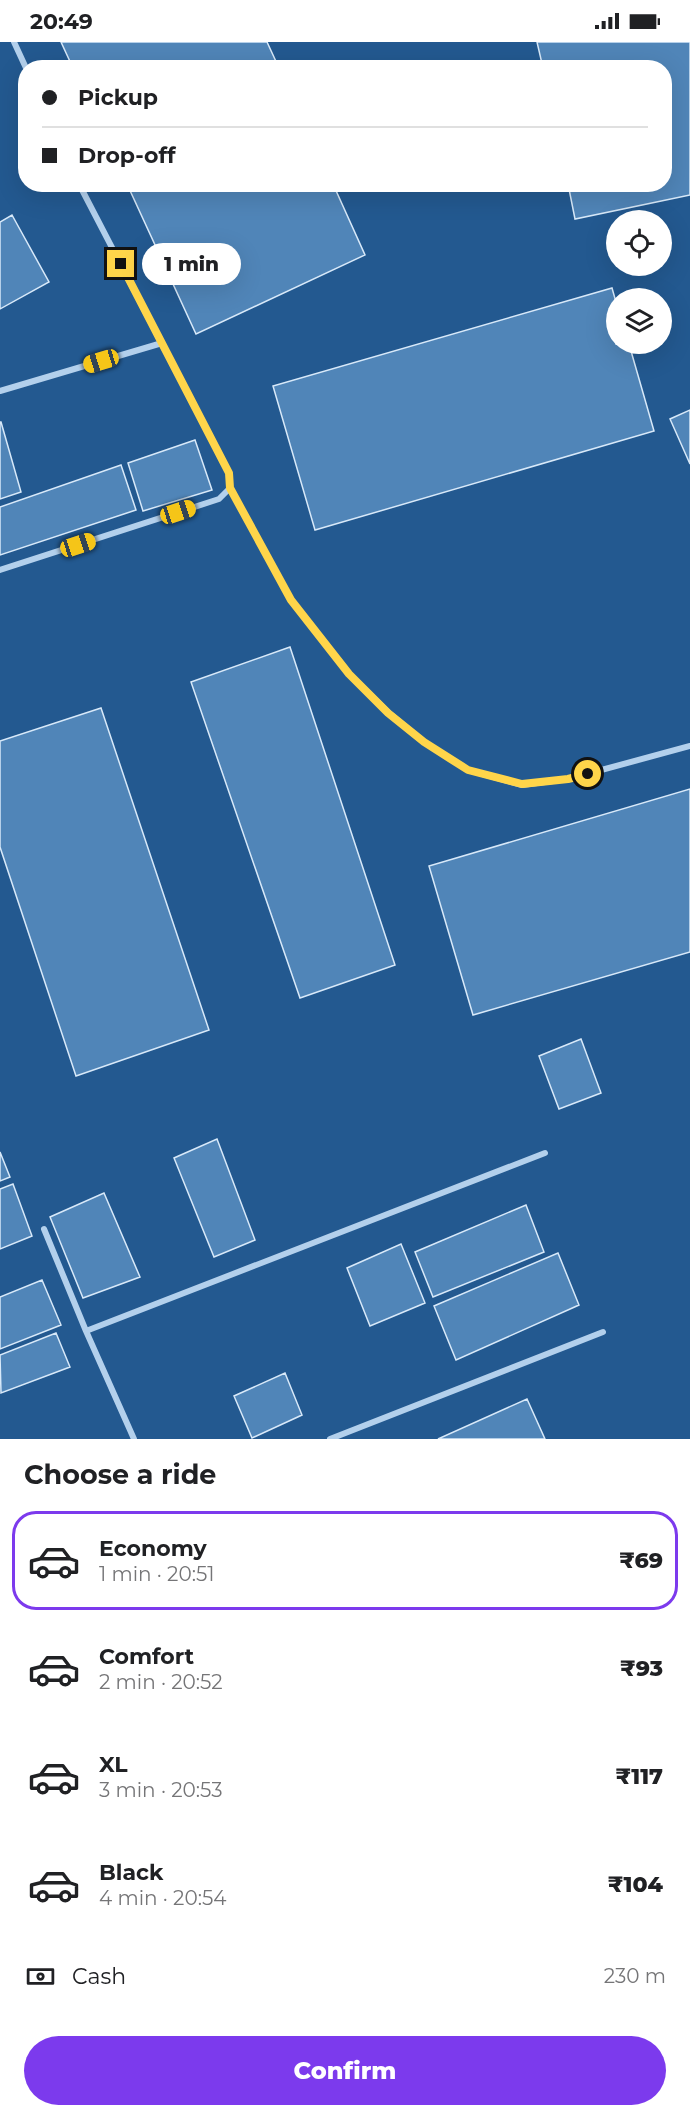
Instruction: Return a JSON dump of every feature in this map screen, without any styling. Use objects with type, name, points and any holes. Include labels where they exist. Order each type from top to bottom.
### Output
[{"type":"street","points":[[14,42],[22,60]]},
{"type":"street","points":[[84,192],[229,473],[230,488],[291,600],[349,674],[388,713],[424,742],[468,770],[522,784],[568,779],[690,746]]},
{"type":"street","points":[[0,391],[162,343]]},
{"type":"street","points":[[0,570],[219,499],[230,488]]},
{"type":"street","points":[[86,1331],[545,1154]]},
{"type":"street","points":[[44,1229],[134,1439]]},
{"type":"street","points":[[330,1439],[603,1332]]},
{"type":"building","points":[[61,42],[267,42],[275,60],[69,60]]},
{"type":"building","points":[[537,42],[690,42],[690,195],[618,210],[606,210],[606,213],[575,219],[570,192],[672,192],[672,60],[541,60]]},
{"type":"building","points":[[131,192],[337,192],[365,255],[196,334]]},
{"type":"building","points":[[12,215],[49,282],[0,309],[0,222]]},
{"type":"building","points":[[606,290],[606,354],[632,354],[654,431],[315,530],[273,386]]},
{"type":"building","points":[[690,410],[690,464],[670,419]]},
{"type":"building","points":[[0,422],[21,492],[0,499]]},
{"type":"building","points":[[195,440],[212,490],[143,511],[128,463]]},
{"type":"building","points":[[121,465],[136,510],[0,555],[0,507]]},
{"type":"building","points":[[290,647],[395,965],[300,998],[191,682]]},
{"type":"building","points":[[101,708],[209,1030],[76,1076],[0,847],[0,741]]},
{"type":"building","points":[[690,789],[690,952],[473,1015],[429,866]]},
{"type":"building","points":[[581,1039],[601,1093],[559,1109],[539,1056]]},
{"type":"building","points":[[217,1139],[255,1240],[214,1257],[174,1158]]},
{"type":"building","points":[[0,1152],[10,1177],[0,1181]]},
{"type":"building","points":[[13,1184],[32,1236],[0,1249],[0,1189]]},
{"type":"building","points":[[104,1193],[140,1277],[83,1298],[50,1217]]},
{"type":"building","points":[[526,1205],[544,1252],[433,1297],[415,1252]]},
{"type":"building","points":[[401,1244],[425,1303],[370,1326],[347,1268]]},
{"type":"building","points":[[558,1253],[579,1305],[456,1360],[434,1306]]},
{"type":"building","points":[[42,1280],[61,1325],[0,1349],[0,1297]]},
{"type":"building","points":[[56,1333],[70,1367],[1,1393],[0,1355]]},
{"type":"building","points":[[285,1373],[302,1415],[252,1438],[234,1396]]},
{"type":"building","points":[[527,1399],[545,1439],[438,1439]]},
{"type":"route","points":[[121,264],[229,473],[230,488],[291,600],[349,674],[388,713],[424,742],[468,770],[522,784],[568,779],[588,774]]}]
